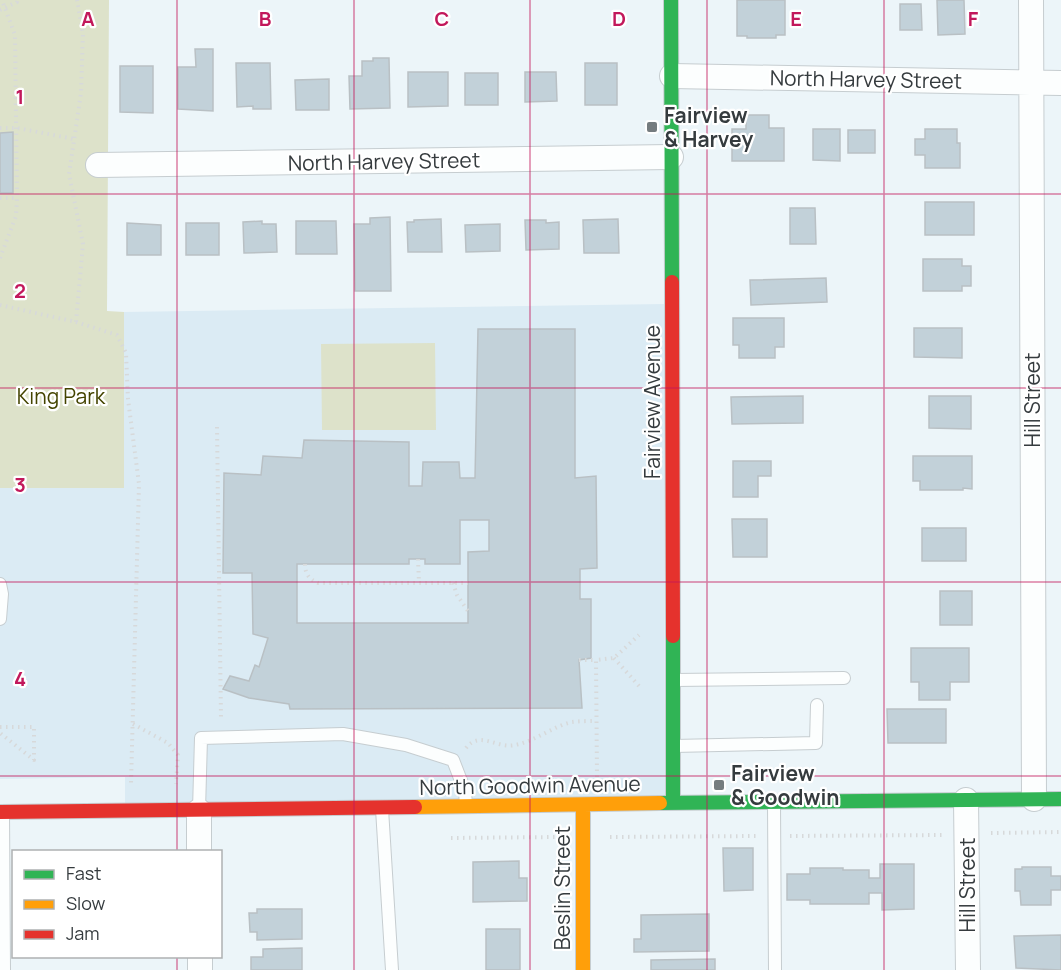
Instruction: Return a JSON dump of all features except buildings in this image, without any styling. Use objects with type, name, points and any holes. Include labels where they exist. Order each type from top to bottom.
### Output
[{"type":"street","name":"Fairview Avenue","points":[[671,0],[673,803]]},
{"type":"street","name":"Hill Street","points":[[1031,0],[1034,799]]},
{"type":"street","name":"North Harvey Street","points":[[672,76],[1061,83]]},
{"type":"street","name":"North Harvey Street","points":[[98,165],[671,157]]},
{"type":"street","name":"North Goodwin Avenue","points":[[2,812],[199,812],[774,801],[1061,799]]},
{"type":"street","name":"Hill Street","points":[[966,800],[968,970]]},
{"type":"street","name":"Beslin Street","points":[[583,806],[583,970]]},
{"type":"street","points":[[199,812],[199,850]]},
{"type":"lane","points":[[0,584],[2,594],[0,619]]},
{"type":"lane","points":[[673,680],[844,678]]},
{"type":"lane","points":[[673,746],[816,743],[817,705]]},
{"type":"lane","points":[[199,812],[201,738],[343,734],[406,745],[453,760],[465,791],[466,807]]},
{"type":"lane","points":[[0,797],[4,970]]},
{"type":"lane","points":[[774,801],[775,970]]},
{"type":"lane","points":[[382,808],[392,970]]},
{"type":"path","points":[[0,258],[16,216],[17,198],[15,35],[2,0]]},
{"type":"path","points":[[0,10],[17,0]]},
{"type":"path","points":[[76,322],[83,244],[69,174],[81,93],[82,43],[77,0]]},
{"type":"path","points":[[0,128],[17,128],[74,139]]},
{"type":"path","points":[[0,198],[17,198]]},
{"type":"path","points":[[0,305],[76,322],[117,335],[126,353],[128,399],[139,484],[131,785]]},
{"type":"path","points":[[217,427],[221,718]]},
{"type":"path","points":[[418,559],[419,583]]},
{"type":"path","points":[[305,564],[305,570],[310,579],[318,583],[468,583]]},
{"type":"path","points":[[453,583],[457,596],[468,611]]},
{"type":"path","points":[[579,660],[614,658],[639,635]]},
{"type":"path","points":[[614,658],[639,686]]},
{"type":"path","points":[[596,660],[597,781]]},
{"type":"path","points":[[462,754],[471,742],[482,739],[512,746],[538,738],[572,722],[596,721]]},
{"type":"path","points":[[133,725],[168,742],[178,755],[176,785]]},
{"type":"path","points":[[0,727],[34,727],[34,760],[0,734]]},
{"type":"path","points":[[987,833],[1061,832]]},
{"type":"shaded area","points":[[664,304],[665,795],[125,804],[125,777],[0,779],[0,488],[124,488],[124,312]]},
{"type":"green space","name":"King Park","points":[[0,0],[109,0],[107,311],[124,312],[124,488],[0,488]]},
{"type":"green space","points":[[435,343],[436,430],[322,430],[321,344]]},
{"type":"traffic: fast","points":[[671,0],[672,282]]},
{"type":"traffic: fast","points":[[673,636],[673,803]]},
{"type":"traffic: fast","points":[[660,803],[1061,799]]},
{"type":"traffic: slow","points":[[415,807],[660,803]]},
{"type":"traffic: slow","points":[[583,806],[583,970]]},
{"type":"traffic: jam","points":[[672,282],[673,636]]},
{"type":"traffic: jam","points":[[0,812],[415,807]]},
{"type":"place","name":"Fairview & Harvey","points":[[652,127]]},
{"type":"place","name":"Fairview & Goodwin","points":[[719,785]]}]
